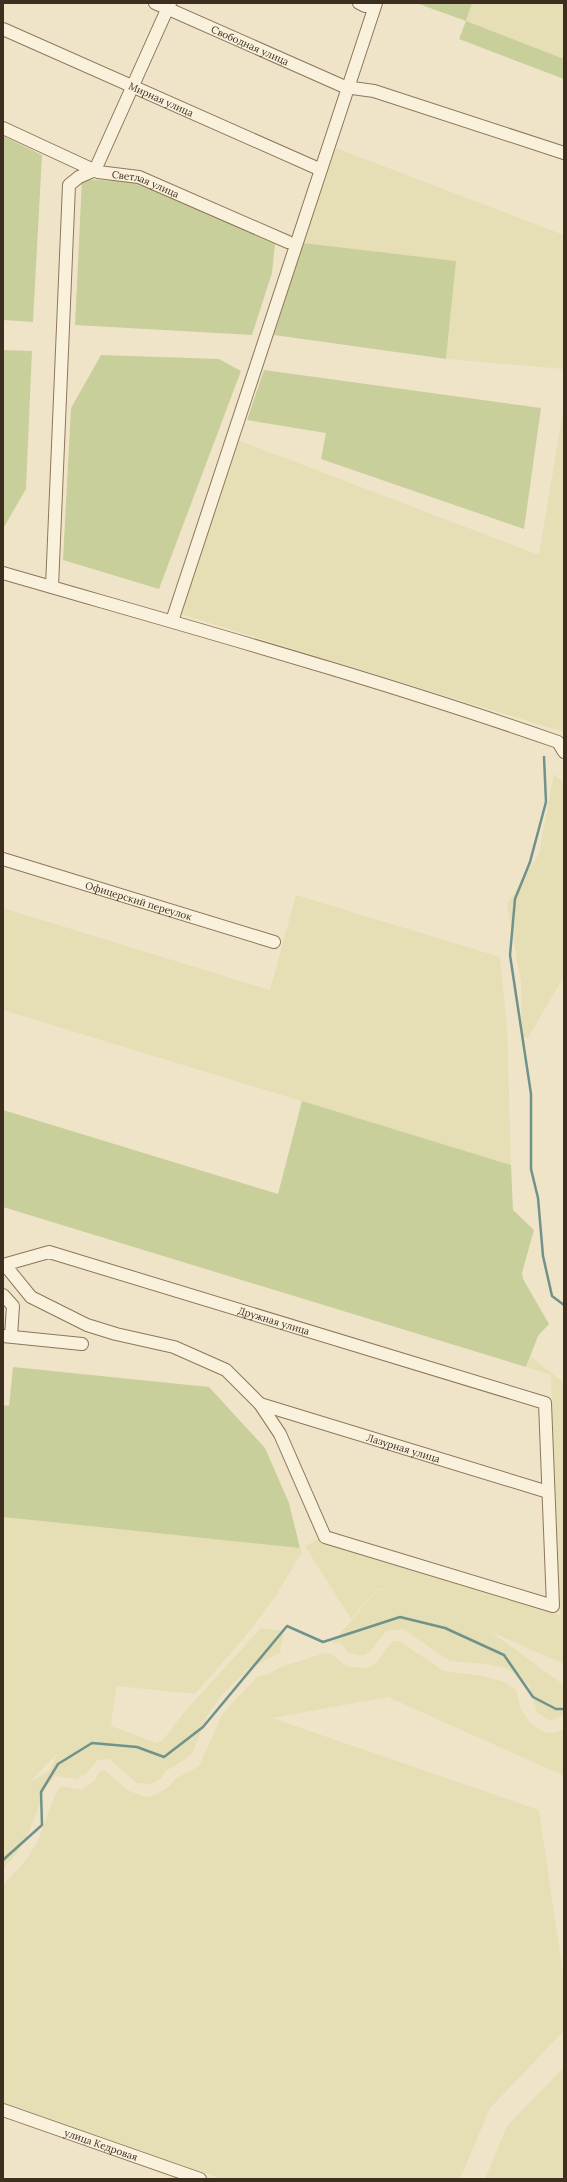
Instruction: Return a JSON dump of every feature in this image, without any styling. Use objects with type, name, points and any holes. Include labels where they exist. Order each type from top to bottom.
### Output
[{"type":"street","name":"Свободная улица","points":[[155,3],[169,6],[346,87],[374,91],[564,153]]},
{"type":"street","points":[[172,621],[367,4]]},
{"type":"street","points":[[52,587],[69,185],[79,177],[95,170],[169,6]]},
{"type":"street","name":"Мирная улица","points":[[3,29],[319,169]]},
{"type":"street","name":"Светлая улица","points":[[3,128],[98,172],[139,177],[288,242]]},
{"type":"street","points":[[3,573],[279,651],[457,706],[558,742],[564,752]]},
{"type":"street","name":"Офицерский переулок","points":[[3,859],[274,942]]},
{"type":"street","name":"Дружная улица","points":[[4,1265],[48,1252],[545,1403],[553,1606],[325,1538],[280,1434],[260,1404]]},
{"type":"street","points":[[4,1265],[31,1297],[87,1325],[116,1334],[174,1347],[226,1370],[260,1404]]},
{"type":"street","points":[[3,1295],[13,1306],[7,1336],[82,1344]]},
{"type":"street","name":"Лазурная улица","points":[[260,1404],[548,1492]]},
{"type":"street","name":"улица Кедровая","points":[[3,2110],[200,2179]]},
{"type":"shaded area","points":[[472,3],[564,3],[564,59],[466,21]]},
{"type":"shaded area","points":[[336,148],[564,235],[564,369],[446,359],[456,261],[303,243]]},
{"type":"shaded area","points":[[564,406],[564,732],[177,613],[235,439],[539,555]]},
{"type":"shaded area","points":[[554,774],[564,783],[564,976],[528,1038],[522,1037],[521,982],[507,904],[539,854]]},
{"type":"shaded area","points":[[296,895],[500,957],[507,1028],[511,1165],[3,1010],[3,908],[270,990]]},
{"type":"shaded area","points":[[531,1357],[564,1383],[564,1664],[491,1632],[564,1685],[564,1715],[550,1721],[537,1712],[529,1685],[506,1668],[486,1664],[450,1661],[403,1629],[386,1631],[365,1655],[356,1655],[348,1652],[340,1643],[332,1643],[378,1589],[392,1594],[378,1588],[351,1619],[305,1546],[319,1539],[320,1542],[560,1615],[551,1375],[527,1367]]},
{"type":"shaded area","points":[[3,1517],[300,1548],[302,1552],[275,1597],[244,1638],[195,1694],[116,1686],[111,1726],[157,1743],[163,1740],[185,1711],[261,1628],[284,1631],[280,1653],[248,1669],[221,1696],[208,1714],[193,1752],[187,1758],[166,1771],[161,1778],[151,1784],[137,1783],[109,1759],[97,1760],[86,1774],[77,1779],[55,1776],[46,1787],[29,1832],[17,1853],[3,1869]],"holes":[[[57,1755],[49,1771],[30,1782]]]},
{"type":"shaded area","points":[[393,1641],[399,1641],[444,1671],[482,1676],[504,1682],[516,1690],[521,1709],[530,1723],[544,1732],[552,1733],[564,1730],[564,1776],[388,1697],[272,1718],[539,1810],[564,1981],[564,2031],[490,2108],[460,2179],[222,2179],[3,2103],[3,1885],[27,1859],[39,1838],[55,1795],[61,1786],[82,1790],[95,1780],[100,1771],[104,1770],[129,1791],[146,1797],[155,1795],[170,1786],[175,1779],[199,1766],[223,1713],[258,1676],[267,1675],[281,1667],[325,1653],[332,1654],[344,1665],[350,1667],[368,1668],[376,1663]]},
{"type":"shaded area","points":[[564,2067],[564,2179],[485,2179],[507,2126]]},
{"type":"green space","points":[[416,3],[472,3],[466,21]]},
{"type":"green space","points":[[466,21],[564,59],[564,79],[459,39]]},
{"type":"green space","points":[[3,136],[42,155],[33,322],[3,320]]},
{"type":"green space","points":[[82,179],[136,182],[275,244],[272,273],[252,335],[75,325]]},
{"type":"green space","points":[[303,243],[456,261],[446,359],[274,335]]},
{"type":"green space","points":[[3,350],[32,351],[26,489],[4,527]]},
{"type":"green space","points":[[101,355],[219,359],[241,371],[159,589],[63,560],[71,408]]},
{"type":"green space","points":[[264,370],[541,408],[524,529],[321,459],[326,433],[247,420]]},
{"type":"green space","points":[[302,1101],[511,1165],[513,1210],[534,1230],[522,1273],[523,1279],[549,1324],[538,1336],[526,1367],[3,1207],[3,1110],[278,1194]]},
{"type":"green space","points":[[13,1367],[209,1387],[265,1448],[289,1503],[300,1548],[3,1517],[3,1405],[9,1406]]},
{"type":"waterway","points":[[544,757],[546,802],[530,862],[515,899],[510,955],[531,1094],[531,1169],[538,1198],[543,1256],[552,1296],[564,1305]]},
{"type":"waterway","points":[[3,1860],[42,1825],[41,1792],[58,1764],[92,1743],[137,1747],[164,1757],[203,1727],[287,1626],[323,1642],[400,1617],[445,1628],[504,1655],[533,1697],[556,1709],[564,1709]]}]
